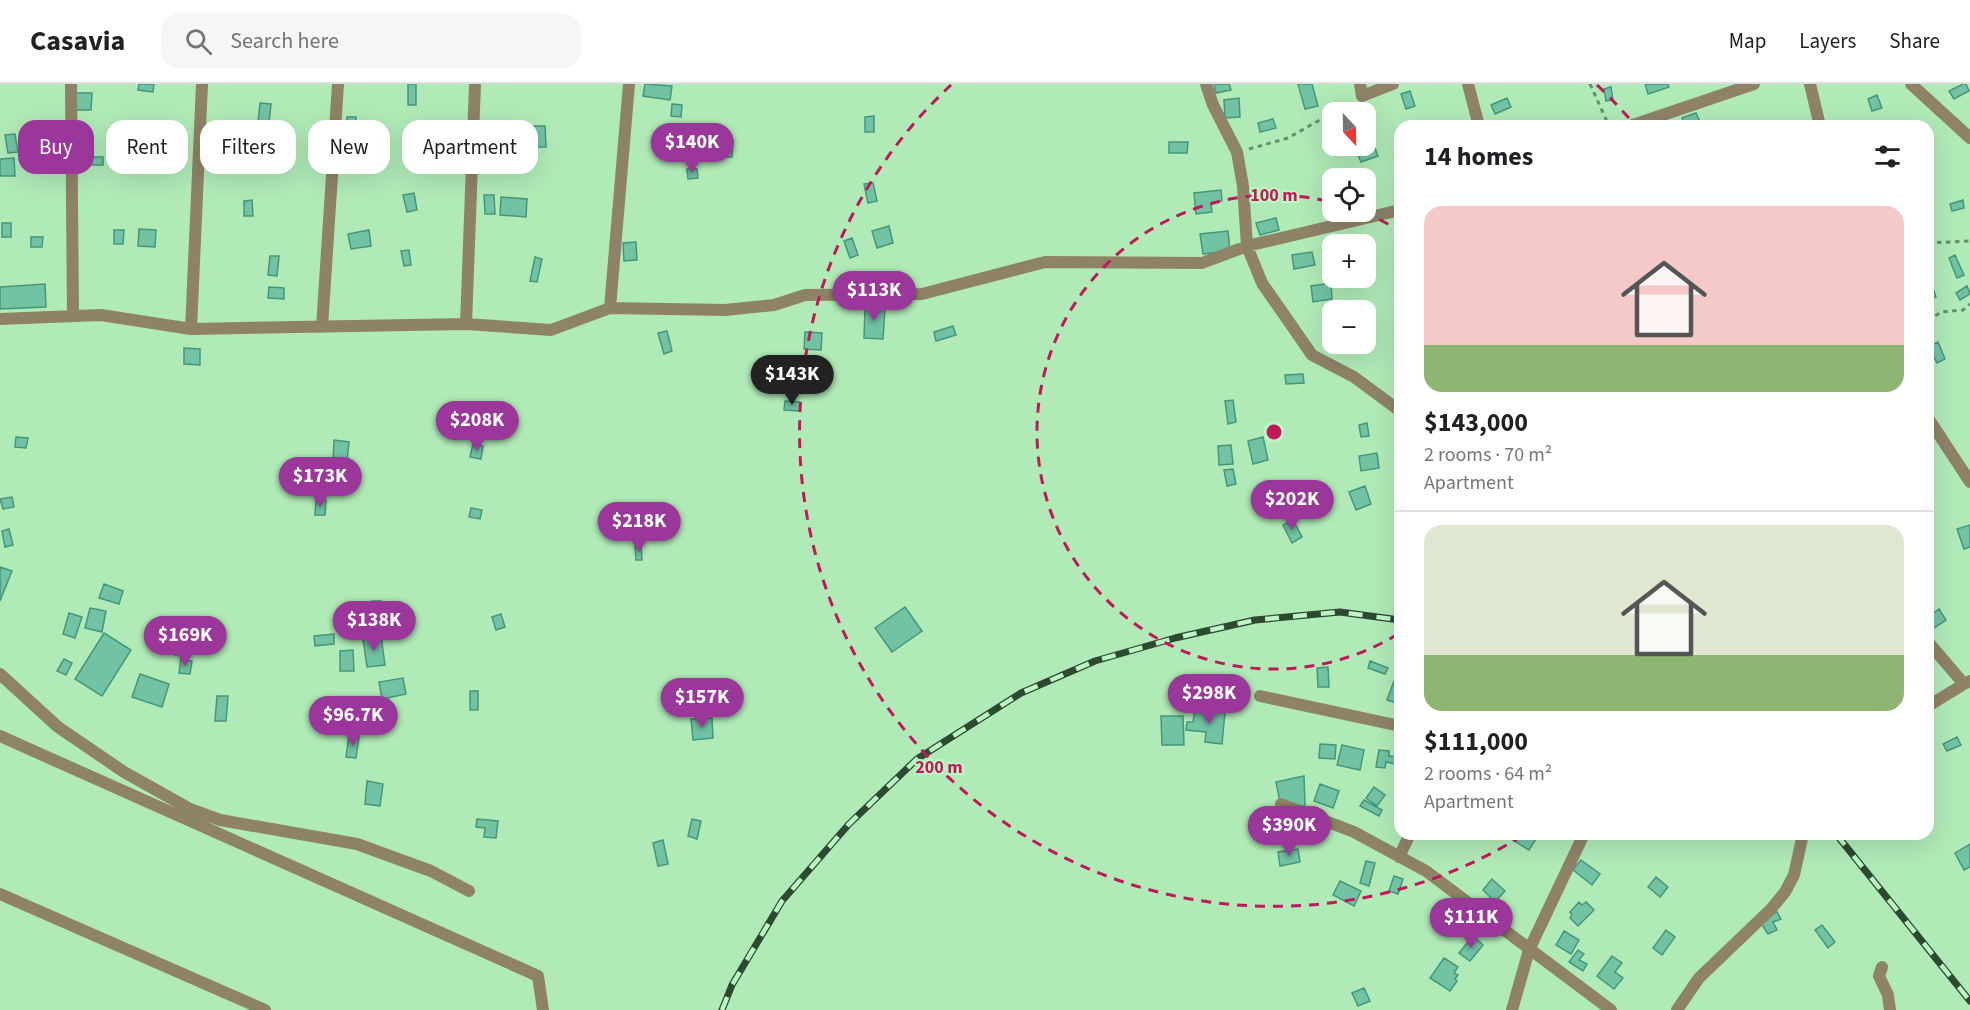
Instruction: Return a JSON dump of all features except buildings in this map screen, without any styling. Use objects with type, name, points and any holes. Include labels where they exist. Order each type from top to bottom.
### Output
[{"type":"street","points":[[71,84],[73,316]]},
{"type":"street","points":[[190,329],[202,84]]},
{"type":"street","points":[[322,327],[338,84]]},
{"type":"street","points":[[466,324],[475,84]]},
{"type":"street","points":[[610,308],[629,84]]},
{"type":"street","points":[[1206,84],[1213,105],[1237,152],[1243,186],[1247,246],[1263,283],[1312,355],[1354,377],[1394,407]]},
{"type":"street","points":[[1361,90],[1394,84]]},
{"type":"street","points":[[1468,84],[1477,120]]},
{"type":"street","points":[[1648,120],[1754,84]]},
{"type":"street","points":[[1810,84],[1819,120]]},
{"type":"street","points":[[1911,84],[1970,138]]},
{"type":"street","points":[[0,319],[101,315],[190,329],[466,324],[551,330],[610,308],[725,310],[774,305],[805,295],[922,294],[1045,262],[1202,263],[1247,246],[1394,211]]},
{"type":"street","points":[[1934,427],[1970,482]]},
{"type":"street","points":[[1934,648],[1967,682],[1934,702]]},
{"type":"street","points":[[0,674],[58,727],[124,772],[189,809],[220,820],[357,844],[431,871],[469,891]]},
{"type":"street","points":[[1260,696],[1394,725]]},
{"type":"street","points":[[0,736],[538,976],[543,1010]]},
{"type":"street","points":[[1281,804],[1354,832],[1426,871],[1611,1010]]},
{"type":"street","points":[[1399,857],[1407,840]]},
{"type":"street","points":[[1512,1010],[1529,950],[1581,840]]},
{"type":"street","points":[[1677,1010],[1699,978],[1785,892],[1794,875],[1802,840]]},
{"type":"street","points":[[0,894],[264,1010]]},
{"type":"street","points":[[1882,968],[1879,976],[1888,995],[1890,1010]]},
{"type":"path","points":[[1590,84],[1606,120]]},
{"type":"path","points":[[1346,102],[1361,90]]},
{"type":"path","points":[[1237,152],[1288,138],[1322,119]]},
{"type":"path","points":[[1934,243],[1970,241]]},
{"type":"path","points":[[1934,317],[1941,312],[1963,310],[1970,304]]},
{"type":"railway","points":[[722,1010],[732,985],[782,901],[849,824],[917,759],[1021,693],[1095,661],[1175,638],[1255,620],[1340,612],[1394,619]]},
{"type":"railway","points":[[1841,840],[1970,1001]]}]
